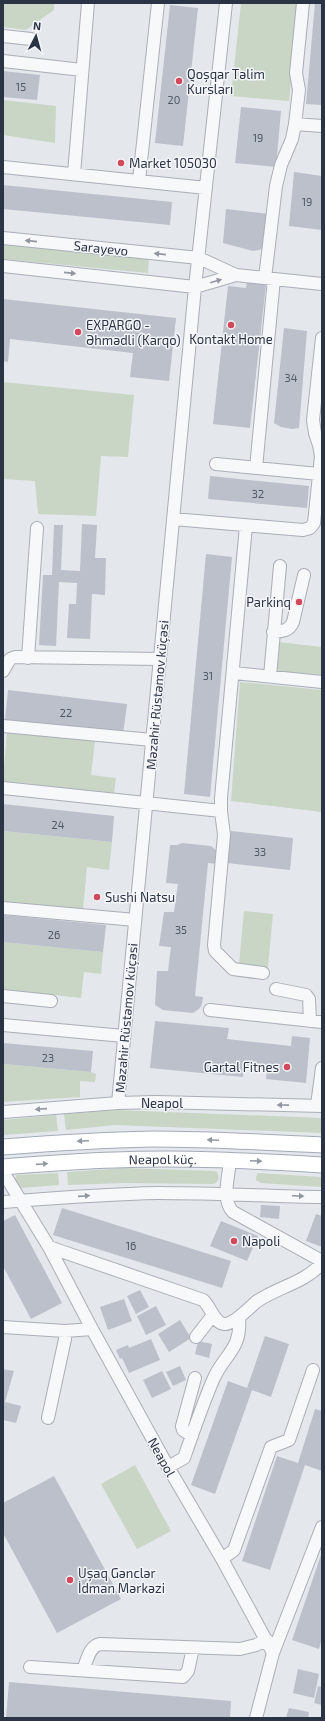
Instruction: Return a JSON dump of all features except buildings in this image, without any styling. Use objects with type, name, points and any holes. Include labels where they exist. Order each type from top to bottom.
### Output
[{"type":"main road","name":"Neapol küç.","points":[[3,1147],[62,1142],[153,1139],[322,1145]]},
{"type":"main road","name":"Neapol küç.","points":[[3,1167],[116,1160],[230,1160],[322,1165]]},
{"type":"street","points":[[74,174],[88,3]]},
{"type":"street","points":[[139,180],[158,3]]},
{"type":"street","points":[[199,258],[224,3]]},
{"type":"street","points":[[256,468],[276,186],[281,164],[292,139],[296,124],[299,90],[296,73],[303,3]]},
{"type":"street","points":[[3,36],[31,39]]},
{"type":"street","points":[[3,61],[82,70]]},
{"type":"street","points":[[296,124],[322,126]]},
{"type":"street","points":[[3,167],[206,188]]},
{"type":"street","name":"Sarayevo","points":[[3,238],[199,258],[236,275]]},
{"type":"street","name":"Məzahir Rüstəmov küçəsi","points":[[118,1103],[199,258]]},
{"type":"street","points":[[3,266],[196,287],[236,275],[322,284]]},
{"type":"street","points":[[173,519],[303,530],[310,528],[314,523],[321,456],[320,445],[315,433],[313,420],[322,338]]},
{"type":"street","points":[[216,464],[319,474]]},
{"type":"street","points":[[246,526],[234,673],[221,798],[224,835],[214,945],[215,951],[233,969],[262,973]]},
{"type":"street","points":[[28,658],[37,528]]},
{"type":"street","points":[[270,676],[280,566]]},
{"type":"street","points":[[273,632],[288,630],[290,628],[293,622],[304,575]]},
{"type":"street","points":[[3,672],[10,659],[15,657],[160,659]]},
{"type":"street","points":[[234,673],[322,682]]},
{"type":"street","points":[[3,726],[152,740]]},
{"type":"street","points":[[3,788],[221,811]]},
{"type":"street","points":[[3,908],[135,920]]},
{"type":"street","points":[[210,1010],[316,1021],[306,994],[276,989]]},
{"type":"street","points":[[3,996],[52,1001]]},
{"type":"street","points":[[3,1025],[124,1036]]},
{"type":"street","points":[[320,1105],[322,1068]]},
{"type":"street","name":"Neapol","points":[[3,1112],[118,1103],[156,1102],[320,1105]]},
{"type":"street","points":[[50,1247],[203,1300],[209,1305],[216,1320],[224,1324],[228,1324],[257,1302],[307,1276],[322,1262],[233,1212],[229,1208],[227,1193],[230,1160]]},
{"type":"street","name":"Neapol","points":[[3,1172],[50,1247],[92,1329],[168,1467],[222,1559],[273,1653]]},
{"type":"street","points":[[3,1202],[104,1194],[227,1193],[322,1196]]},
{"type":"street","points":[[196,1337],[213,1315]]},
{"type":"street","points":[[168,1467],[184,1458],[217,1372],[238,1340],[240,1328],[239,1317]]},
{"type":"street","points":[[3,1327],[65,1331],[92,1329]]},
{"type":"street","points":[[48,1418],[65,1339],[65,1331]]},
{"type":"street","points":[[222,1559],[234,1550],[271,1447],[289,1440],[313,1370]]},
{"type":"street","points":[[192,1436],[183,1430],[182,1426],[195,1378]]},
{"type":"street","points":[[256,1718],[273,1653],[322,1527]]},
{"type":"street","points":[[84,1670],[90,1651],[96,1645],[240,1650],[256,1646],[267,1640]]},
{"type":"street","points":[[30,1667],[183,1677],[188,1671],[193,1648]]},
{"type":"green space","points":[[3,3],[54,3],[54,10],[26,30],[3,27]]},
{"type":"green space","points":[[241,3],[298,3],[289,101],[231,96]]},
{"type":"green space","points":[[3,100],[56,106],[55,143],[3,135]]},
{"type":"green space","points":[[3,244],[149,259],[148,273],[3,259]]},
{"type":"green space","points":[[3,382],[134,395],[128,457],[101,456],[96,516],[38,514],[35,481],[3,479]]},
{"type":"green space","points":[[278,642],[322,647],[322,675],[276,671]]},
{"type":"green space","points":[[240,682],[322,690],[322,812],[231,801]]},
{"type":"green space","points":[[7,731],[95,741],[91,775],[116,778],[114,793],[3,781]]},
{"type":"green space","points":[[3,831],[112,842],[109,870],[87,867],[83,910],[3,902]]},
{"type":"green space","points":[[244,911],[273,914],[268,967],[239,964]]},
{"type":"green space","points":[[3,942],[103,952],[101,974],[84,972],[81,998],[3,989]]},
{"type":"green space","points":[[3,1064],[91,1072],[96,1074],[95,1082],[80,1081],[80,1097],[3,1102]]},
{"type":"green space","points":[[116,1110],[322,1118],[322,1133],[115,1125],[66,1130],[64,1114]]},
{"type":"green space","points":[[56,1115],[58,1131],[3,1135],[3,1120]]},
{"type":"green space","points":[[124,1168],[214,1171],[217,1172],[219,1178],[216,1183],[213,1184],[124,1183],[68,1185],[67,1172]]},
{"type":"green space","points":[[58,1173],[59,1185],[18,1188],[14,1180],[17,1175]]},
{"type":"green space","points":[[258,1173],[322,1177],[322,1187],[261,1183],[256,1180]]},
{"type":"green space","points":[[135,1465],[171,1531],[137,1549],[101,1484]]},
{"type":"place","name":"Qoşqar Təlim Kursları","points":[[179,81]]},
{"type":"place","name":"Market 105030","points":[[121,163]]},
{"type":"place","name":"Kontakt Home","points":[[231,325]]},
{"type":"place","name":"EXPARGO - Əhmədli (Karqo)","points":[[78,332]]},
{"type":"place","name":"Parkinq","points":[[299,602]]},
{"type":"place","name":"Sushi Natsu","points":[[97,897]]},
{"type":"place","name":"Gartal Fitnes","points":[[287,1067]]},
{"type":"place","name":"Napoli","points":[[234,1241]]},
{"type":"place","name":"Uşaq Gənclər İdman Mərkəzi","points":[[70,1580]]}]
